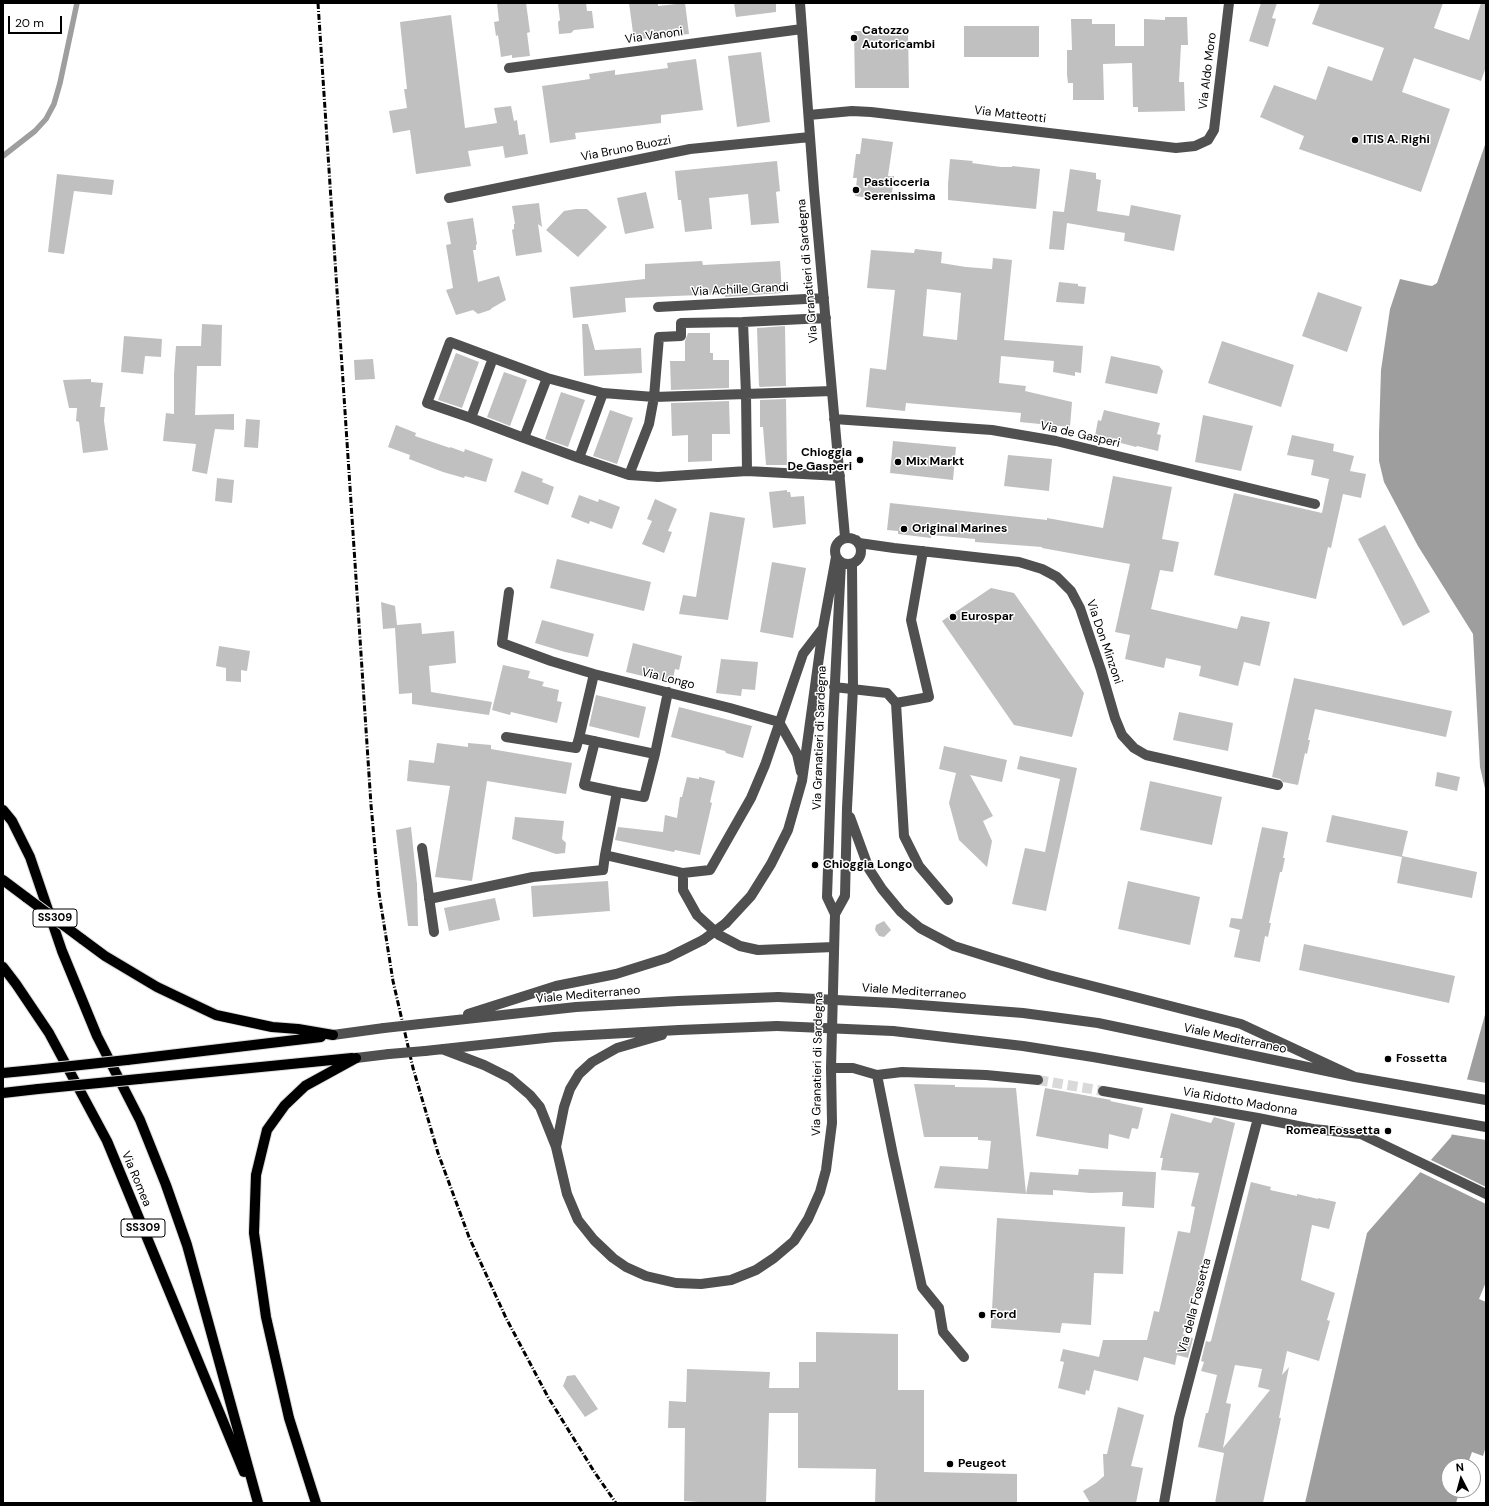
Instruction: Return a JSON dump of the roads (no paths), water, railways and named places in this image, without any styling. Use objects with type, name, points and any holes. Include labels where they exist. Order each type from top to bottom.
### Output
[{"type":"main road","points":[[3,810],[12,821],[30,857],[62,952],[97,1036],[140,1120],[166,1185],[187,1245],[257,1503]]},
{"type":"main road","name":"SS309","points":[[3,880],[105,956],[157,987],[216,1015],[272,1027],[298,1029],[333,1035]]},
{"type":"main road","name":"Via Romea","points":[[3,967],[49,1033],[107,1141],[257,1503]]},
{"type":"main road","points":[[3,1073],[127,1060],[333,1035]]},
{"type":"main road","points":[[3,1093],[139,1078],[356,1058]]},
{"type":"main road","points":[[316,1503],[289,1418],[266,1317],[254,1233],[256,1175],[267,1130],[285,1105],[305,1086],[356,1058]]},
{"type":"street","name":"Via Granatieri di Sardegna","points":[[800,3],[808,116],[845,537]]},
{"type":"street","name":"Via Aldo Moro","points":[[1208,140],[1214,130],[1229,3]]},
{"type":"street","name":"Via Vanoni","points":[[509,68],[802,29]]},
{"type":"street","name":"Via Matteotti","points":[[808,116],[852,111],[871,112],[1176,148],[1195,146],[1208,140]]},
{"type":"street","name":"Via Bruno Buozzi","points":[[449,198],[690,149],[810,137]]},
{"type":"street","name":"Via Achille Grandi","points":[[658,307],[824,298]]},
{"type":"street","points":[[630,476],[649,424],[654,397],[658,337],[681,336],[681,323],[826,318]]},
{"type":"street","points":[[743,322],[747,472]]},
{"type":"street","points":[[832,391],[654,397],[604,393],[547,378],[450,342],[427,403],[630,476],[658,477],[747,472],[840,476]]},
{"type":"street","points":[[471,418],[493,358]]},
{"type":"street","points":[[524,438],[547,378]]},
{"type":"street","points":[[579,458],[604,393]]},
{"type":"street","name":"Via de Gasperi","points":[[834,419],[992,430],[1056,441],[1315,504]]},
{"type":"street","points":[[845,537],[856,540],[860,545],[861,550],[857,561],[843,561],[834,551],[836,545],[845,537]]},
{"type":"street","name":"Via Don Minzoni","points":[[856,540],[859,543],[1019,562],[1042,569],[1057,577],[1071,592],[1080,608],[1101,670],[1115,718],[1122,735],[1134,748],[1146,755],[1278,785]]},
{"type":"street","points":[[896,703],[929,697],[911,620],[923,551]]},
{"type":"street","name":"Via Granatieri di Sardegna","points":[[835,914],[827,897],[834,687],[843,561]]},
{"type":"street","name":"Via Granatieri di Sardegna","points":[[442,1049],[484,1065],[510,1078],[530,1095],[540,1107],[556,1147],[567,1194],[578,1220],[594,1240],[613,1258],[626,1267],[646,1276],[676,1283],[701,1284],[731,1280],[756,1270],[774,1258],[794,1241],[808,1219],[820,1192],[826,1170],[832,1123],[831,1068],[835,914],[844,896],[853,688],[843,561]]},
{"type":"street","points":[[448,1021],[556,986],[616,974],[667,958],[703,940],[726,923],[751,896],[771,864],[788,830],[802,781],[823,628],[843,561]]},
{"type":"street","name":"Via Longo","points":[[509,592],[502,643],[551,661],[594,674],[779,722]]},
{"type":"street","points":[[605,855],[683,873],[710,870],[751,798],[765,765],[803,654],[823,628]]},
{"type":"street","points":[[506,737],[576,748],[594,674]]},
{"type":"street","points":[[834,687],[887,693],[896,703],[904,836],[918,866],[948,900]]},
{"type":"street","points":[[595,741],[584,784],[644,798],[668,692]]},
{"type":"street","points":[[779,722],[797,754],[802,781]]},
{"type":"street","points":[[579,738],[654,754]]},
{"type":"street","points":[[429,899],[533,877],[603,870],[617,792]]},
{"type":"street","points":[[847,808],[860,846],[870,869],[882,889],[901,912],[920,928],[954,946],[992,958],[1049,975],[1241,1024],[1355,1077]]},
{"type":"street","points":[[422,848],[434,932]]},
{"type":"street","points":[[683,873],[683,890],[697,915],[719,935],[740,946],[758,950],[834,947]]},
{"type":"street","name":"Viale Mediterraneo","points":[[333,1035],[576,1007],[678,1001],[778,997],[894,1003],[1023,1012],[1098,1024],[1355,1077],[1486,1100]]},
{"type":"street","points":[[356,1058],[554,1037],[679,1030],[777,1026],[893,1031],[1023,1046],[1085,1056],[1486,1127]]},
{"type":"street","points":[[556,1147],[564,1107],[570,1089],[579,1074],[592,1062],[617,1048],[679,1030]]},
{"type":"street","points":[[831,1068],[853,1068],[877,1076],[902,1072],[986,1075],[1038,1080]]},
{"type":"street","points":[[877,1076],[922,1287],[939,1308],[943,1332],[964,1357]]},
{"type":"street","name":"Via Ridotto Madonna","points":[[1103,1091],[1313,1128],[1361,1134],[1486,1194]]},
{"type":"street","name":"Via della Fossetta","points":[[1164,1503],[1179,1418],[1258,1118]]},
{"type":"waterway","points":[[3,156],[35,131],[46,119],[54,104],[77,3]]},
{"type":"tunnel","points":[[1038,1080],[1103,1091]]},
{"type":"railway","points":[[318,3],[371,805],[379,893],[393,981],[413,1068],[438,1153],[469,1237],[506,1318],[548,1397],[595,1473],[616,1503]]},
{"type":"place","name":"Catozzo Autoricambi","points":[[854,38]]},
{"type":"place","name":"ITIS A. Righi","points":[[1355,140]]},
{"type":"place","name":"Pasticceria Serenissima","points":[[856,190]]},
{"type":"place","name":"Chioggia De Gasperi","points":[[860,460]]},
{"type":"place","name":"Mix Markt","points":[[898,462]]},
{"type":"place","name":"Original Marines","points":[[904,529]]},
{"type":"place","name":"Eurospar","points":[[953,617]]},
{"type":"place","name":"Chioggia Longo","points":[[815,865]]},
{"type":"place","name":"Fossetta","points":[[1388,1059]]},
{"type":"place","name":"Romea Fossetta","points":[[1388,1131]]},
{"type":"place","name":"Ford","points":[[982,1315]]},
{"type":"place","name":"Peugeot","points":[[950,1464]]}]
